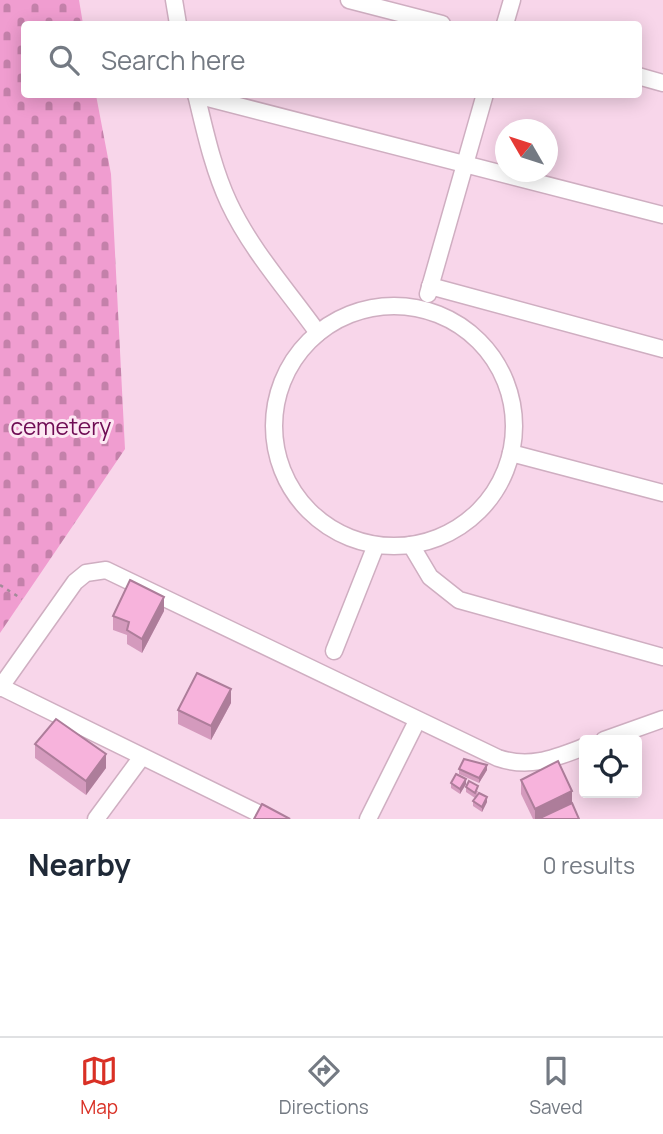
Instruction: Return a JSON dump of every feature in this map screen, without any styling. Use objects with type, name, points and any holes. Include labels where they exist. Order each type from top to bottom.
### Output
[{"type":"street","points":[[174,0],[178,21]]},
{"type":"street","points":[[349,0],[430,21]]},
{"type":"street","points":[[506,21],[512,0]]},
{"type":"street","points":[[642,77],[663,83]]},
{"type":"street","points":[[197,98],[213,161],[229,203],[251,242],[318,333]]},
{"type":"street","points":[[208,98],[663,215]]},
{"type":"street","points":[[424,309],[484,98]]},
{"type":"street","points":[[430,286],[663,349]]},
{"type":"street","points":[[387,306],[424,309],[465,329],[497,363],[513,406],[511,453],[495,491],[467,521],[450,532],[411,545],[376,545],[336,532],[318,520],[303,505],[281,468],[274,426],[281,384],[297,356],[318,333],[342,318],[387,306]]},
{"type":"street","points":[[511,453],[663,493]]},
{"type":"street","points":[[334,651],[376,545]]},
{"type":"street","points":[[411,545],[430,578],[459,600],[663,657]]},
{"type":"street","points":[[270,819],[0,687],[75,582],[86,573],[106,570],[498,758],[518,764],[538,763],[579,749]]},
{"type":"street","points":[[618,735],[663,719]]},
{"type":"street","points":[[368,819],[417,721]]},
{"type":"street","points":[[96,819],[141,758]]},
{"type":"path","points":[[0,585],[22,599]]},
{"type":"green space","name":"cemetery","points":[[0,0],[79,0],[82,21],[21,21],[21,98],[97,98],[111,174],[125,449],[0,633]]},
{"type":"building","points":[[130,580],[164,597],[142,639],[127,630],[129,622],[113,616]]},
{"type":"building","points":[[197,673],[231,689],[211,726],[178,710]]},
{"type":"building","points":[[56,719],[106,754],[86,781],[35,744]]},
{"type":"building","points":[[464,759],[487,765],[479,778],[459,769]]},
{"type":"building","points":[[558,761],[572,791],[535,809],[521,780]]},
{"type":"building","points":[[456,774],[466,779],[460,789],[451,783]]},
{"type":"building","points":[[469,781],[478,786],[475,793],[466,787]]},
{"type":"building","points":[[479,793],[487,797],[482,807],[473,801]]},
{"type":"building","points":[[572,803],[579,819],[540,819],[540,818]]},
{"type":"building","points":[[262,804],[290,819],[254,819]]}]
